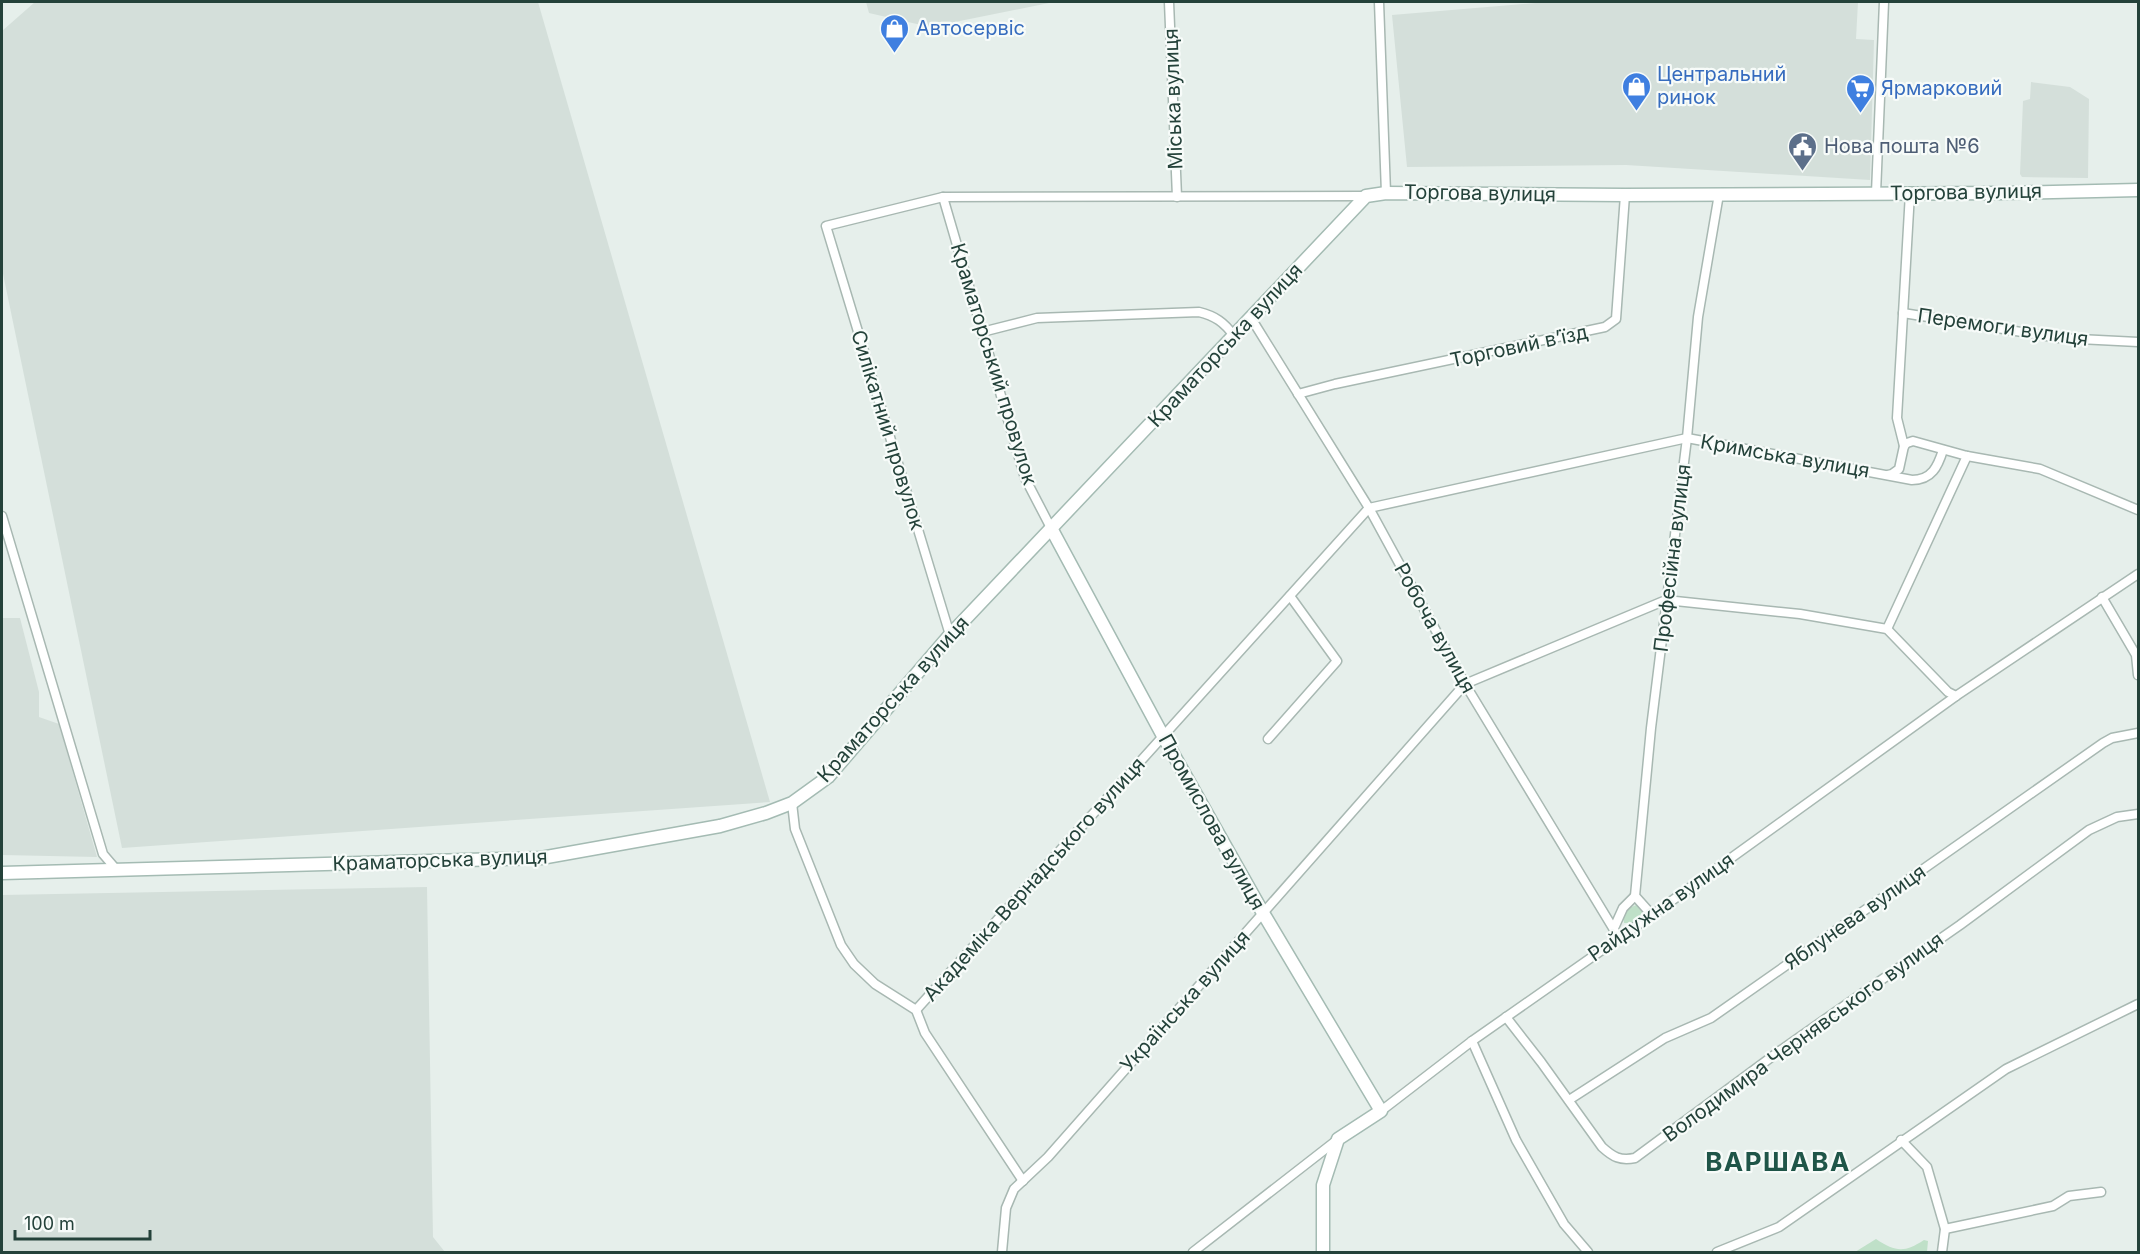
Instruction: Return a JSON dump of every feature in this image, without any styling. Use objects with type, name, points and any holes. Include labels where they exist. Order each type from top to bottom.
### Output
[{"type":"street","name":"Міська вулиця","points":[[1169,2],[1177,196]]},
{"type":"street","points":[[1379,2],[1386,192]]},
{"type":"street","points":[[1876,192],[1884,2]]},
{"type":"street","name":"Торгова вулиця","points":[[826,226],[943,197],[1366,196],[1386,192],[1625,195],[2139,190]]},
{"type":"street","points":[[1910,193],[1897,418],[1904,446],[1909,442],[1918,442],[1967,456],[2040,468],[2139,510]]},
{"type":"street","name":"Професійна вулиця","points":[[1635,896],[1651,728],[1688,438],[1698,317],[1719,194]]},
{"type":"street","name":"Торговий в’їзд","points":[[1298,394],[1335,384],[1605,327],[1616,319],[1625,195]]},
{"type":"street","name":"Краматорська вулиця","points":[[2,873],[115,868],[541,858],[720,826],[792,803],[828,777],[950,635],[1366,196]]},
{"type":"street","name":"Краматорський провулок","points":[[943,197],[1025,478],[1051,528]]},
{"type":"street","name":"Силікатний провулок","points":[[826,226],[950,635]]},
{"type":"street","points":[[982,332],[1037,318],[1199,312],[1213,315],[1226,325],[1234,336]]},
{"type":"street","name":"Перемоги вулиця","points":[[1904,313],[2059,338],[2139,342]]},
{"type":"street","name":"Робоча вулиця","points":[[1251,318],[1370,508],[1465,684],[1619,938]]},
{"type":"street","points":[[1897,418],[1906,432],[1918,442]]},
{"type":"street","name":"Кримська вулиця","points":[[1370,508],[1688,438],[1887,474],[1896,472],[1900,468],[1904,446]]},
{"type":"street","points":[[1887,474],[1912,480],[1924,478],[1935,469],[1942,450]]},
{"type":"street","points":[[1887,629],[1967,456]]},
{"type":"street","name":"Академіка Вернадського вулиця","points":[[916,1010],[1370,508]]},
{"type":"street","points":[[2,516],[103,854],[115,868]]},
{"type":"street","name":"Промислова вулиця","points":[[1051,528],[1163,736],[1263,913],[1382,1111]]},
{"type":"street","name":"Райдужна вулиця","points":[[1193,1252],[1338,1139],[1382,1111],[1472,1041],[1652,915],[1956,696],[2139,574]]},
{"type":"street","points":[[1268,739],[1337,661],[1290,596]]},
{"type":"street","points":[[2102,597],[2136,655],[2139,675]]},
{"type":"street","points":[[1465,684],[1666,600],[1800,614],[1887,629],[1948,692],[1956,696]]},
{"type":"street","name":"Українська вулиця","points":[[1002,1252],[1006,1208],[1014,1189],[1048,1157],[1465,684]]},
{"type":"street","name":"Яблунева вулиця","points":[[1569,1101],[1665,1038],[1710,1018],[2103,743],[2112,738],[2139,732]]},
{"type":"street","points":[[792,803],[795,829],[841,945],[854,964],[875,984],[916,1010],[925,1033],[1023,1181]]},
{"type":"street","name":"Володимира Чернявського вулиця","points":[[1506,1017],[1602,1147],[1614,1157],[1625,1160],[1635,1158],[1781,1050],[1960,925],[2089,830],[2117,817],[2139,814]]},
{"type":"street","points":[[1614,928],[1623,908],[1635,896],[1652,915]]},
{"type":"street","points":[[1717,1252],[1779,1227],[2006,1069],[2139,1004]]},
{"type":"street","points":[[1472,1041],[1516,1140],[1564,1224],[1588,1252]]},
{"type":"street","points":[[1323,1252],[1323,1185],[1338,1139]]},
{"type":"street","points":[[1901,1140],[1927,1167],[1945,1229],[1942,1252]]},
{"type":"street","points":[[1945,1229],[2053,1206],[2069,1196],[2101,1192]]},
{"type":"shaded area","points":[[35,2],[538,2],[770,802],[122,848],[2,269],[2,31]]},
{"type":"shaded area","points":[[866,2],[1054,2],[930,27],[869,13]]},
{"type":"shaded area","name":"Центральний ринок","points":[[1548,2],[1858,2],[1856,39],[1874,40],[1870,180],[1626,165],[1407,167],[1392,15]]},
{"type":"shaded area","points":[[2031,82],[2070,87],[2089,99],[2088,178],[2022,177],[2020,174],[2023,101],[2030,99]]},
{"type":"shaded area","points":[[2,618],[20,618],[39,692],[39,717],[59,724],[97,857],[2,855]]},
{"type":"shaded area","points":[[427,887],[433,1237],[445,1252],[2,1252],[2,895]]},
{"type":"green space","points":[[1636,905],[1643,911],[1640,917],[1632,923],[1624,923],[1625,910]]},
{"type":"green space","points":[[1876,1239],[1900,1249],[1911,1247],[1924,1240],[1928,1241],[1927,1252],[1855,1252]]},
{"type":"place","name":"Автосервіс","points":[[895,54]]},
{"type":"place","name":"Центральний ринок","points":[[1636,112]]},
{"type":"place","name":"Ярмарковий","points":[[1860,114]]},
{"type":"place","name":"Нова пошта №6","points":[[1803,172]]},
{"type":"district","name":"ВАРШАВА","points":[[1778,1161]]}]
